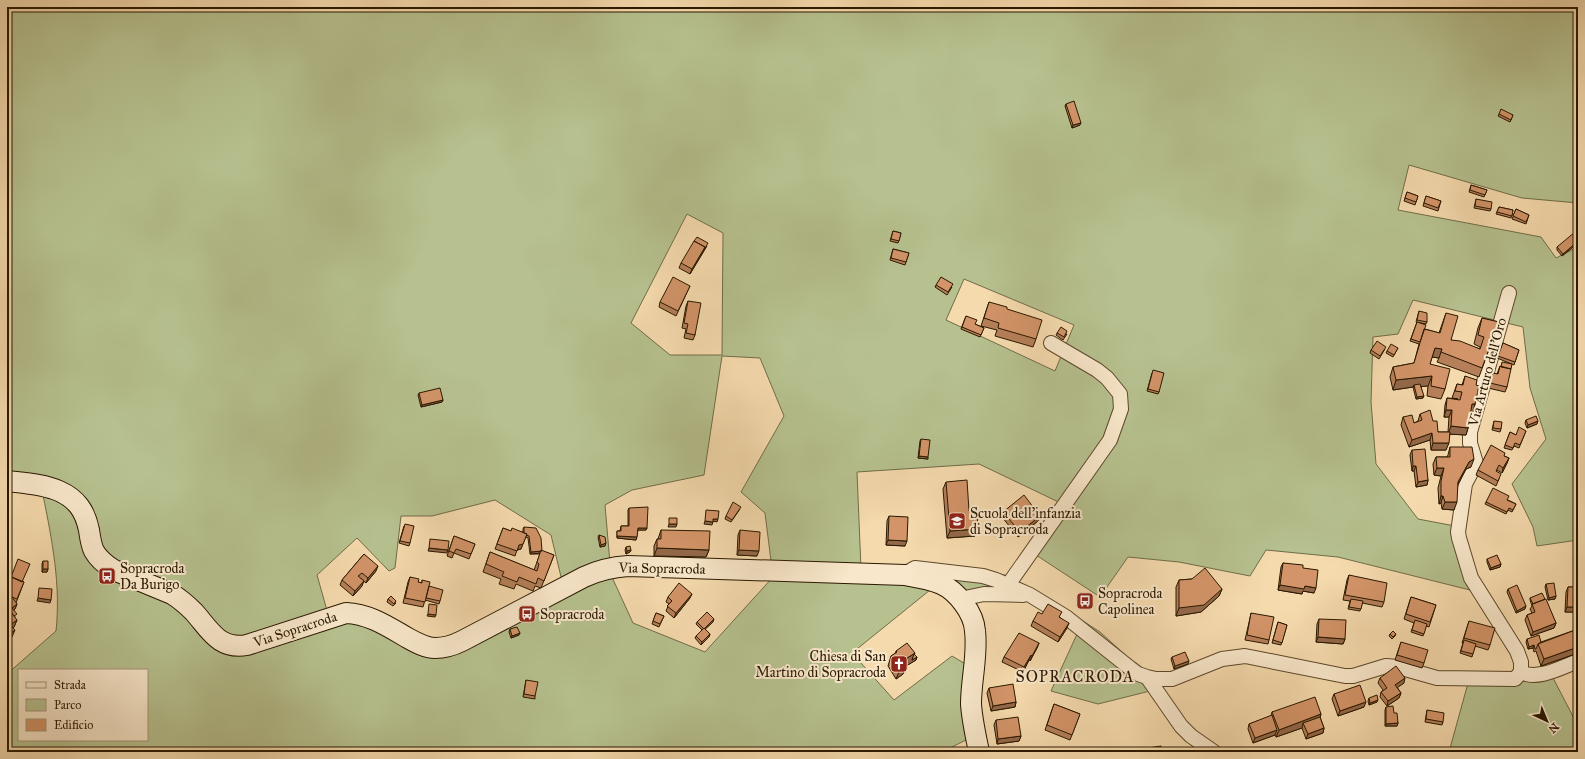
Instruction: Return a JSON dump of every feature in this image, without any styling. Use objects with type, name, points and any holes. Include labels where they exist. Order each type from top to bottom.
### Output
[{"type":"street","name":"Via Arturo dell'Oro","points":[[1509,293],[1470,432],[1470,443],[1476,463],[1465,484],[1458,532],[1471,578],[1517,651],[1521,662],[1521,672]]},
{"type":"street","points":[[1008,585],[1110,440],[1122,409],[1120,394],[1107,378],[1097,370],[1051,343]]},
{"type":"street","name":"Via Sopracroda","points":[[7,481],[48,487],[58,490],[66,495],[82,508],[86,516],[94,552],[106,565],[114,570],[180,598],[194,611],[219,640],[232,646],[247,645],[346,613],[374,619],[424,646],[434,648],[443,647],[462,641],[584,577],[601,570],[616,567],[628,566],[905,575],[932,580],[942,584],[960,599],[969,611],[974,622],[976,632],[971,704],[979,752]]},
{"type":"street","points":[[905,575],[915,568],[924,568],[983,576],[1008,585],[1030,595],[1066,617],[1138,674],[1156,679],[1172,679],[1222,659],[1245,656],[1345,676],[1353,676],[1386,666],[1398,667],[1437,678],[1511,680],[1519,676],[1521,672],[1536,676],[1578,661]]},
{"type":"street","points":[[960,599],[984,594],[1030,595]]},
{"type":"street","points":[[1147,677],[1181,726],[1214,752]]},
{"type":"green space","points":[[7,7],[1578,7],[1578,203],[1522,198],[1409,165],[1398,210],[1541,237],[1556,258],[1578,247],[1578,540],[1537,546],[1533,527],[1512,484],[1546,439],[1530,388],[1523,327],[1413,300],[1398,334],[1373,337],[1371,402],[1376,464],[1418,519],[1455,526],[1474,591],[1338,557],[1266,550],[1250,576],[1179,562],[1128,557],[1100,597],[1036,555],[1069,507],[979,464],[857,472],[861,569],[984,570],[1021,579],[952,598],[935,586],[852,653],[894,700],[952,656],[969,666],[972,737],[942,752],[7,752],[7,674],[56,631],[57,614],[55,563],[43,495],[7,479],[7,456],[11,434],[7,433]],"holes":[[[687,214],[723,233],[722,355],[670,355],[631,323]],[[964,279],[1074,325],[1055,371],[946,320]],[[722,356],[760,358],[784,416],[741,492],[765,513],[773,577],[705,652],[633,623],[611,575],[605,505],[632,490],[704,475]],[[495,500],[551,535],[562,581],[463,636],[426,641],[328,614],[317,575],[357,538],[389,571],[395,568],[401,516],[432,516]]]},
{"type":"green space","points":[[1083,621],[1100,632],[1162,688],[1098,704],[1051,691]]},
{"type":"green space","points":[[1552,676],[1578,726],[1578,752],[1449,752],[1468,683],[1524,681]]},
{"type":"building","points":[[1074,101],[1081,123],[1073,125],[1066,104]]},
{"type":"building","points":[[1501,109],[1513,115],[1511,120],[1499,114]]},
{"type":"building","points":[[1471,185],[1487,190],[1485,195],[1470,190]]},
{"type":"building","points":[[1407,192],[1418,196],[1416,202],[1405,198]]},
{"type":"building","points":[[1426,196],[1441,201],[1438,208],[1424,203]]},
{"type":"building","points":[[1476,199],[1492,202],[1491,209],[1475,206]]},
{"type":"building","points":[[1499,207],[1513,210],[1512,216],[1497,212]]},
{"type":"building","points":[[1516,209],[1529,215],[1526,222],[1513,216]]},
{"type":"building","points":[[893,231],[901,233],[899,241],[891,239]]},
{"type":"building","points":[[1575,232],[1578,236],[1578,241],[1563,254],[1557,247]]},
{"type":"building","points":[[697,237],[708,243],[704,250],[705,247],[694,241]]},
{"type":"building","points":[[694,241],[705,247],[692,269],[681,263]]},
{"type":"building","points":[[893,249],[909,253],[906,262],[891,258]]},
{"type":"building","points":[[673,277],[690,286],[678,311],[660,302]]},
{"type":"building","points":[[941,277],[953,284],[948,292],[936,285]]},
{"type":"building","points":[[688,301],[701,303],[695,335],[686,333],[688,324],[684,323]]},
{"type":"building","points":[[989,302],[1042,320],[1036,339],[998,328],[999,323],[984,318]]},
{"type":"building","points":[[1419,311],[1427,313],[1427,322],[1417,320]]},
{"type":"building","points":[[1446,313],[1458,316],[1451,340],[1460,341],[1480,349],[1484,337],[1478,335],[1482,318],[1499,322],[1482,368],[1441,352],[1442,349],[1435,348],[1430,364],[1450,369],[1445,389],[1431,386],[1432,376],[1396,380],[1393,367],[1414,363],[1424,329],[1440,333]]},
{"type":"building","points":[[966,316],[977,320],[975,324],[984,328],[981,335],[962,327]]},
{"type":"building","points":[[1417,322],[1426,325],[1420,342],[1411,339]]},
{"type":"building","points":[[1061,327],[1067,331],[1064,337],[1057,333]]},
{"type":"building","points":[[1377,341],[1386,347],[1380,356],[1371,350]]},
{"type":"building","points":[[1503,343],[1519,350],[1515,362],[1498,356]]},
{"type":"building","points":[[1391,344],[1398,348],[1394,355],[1387,351]]},
{"type":"building","points":[[1502,362],[1512,364],[1511,369],[1501,367]]},
{"type":"building","points":[[1500,366],[1511,369],[1507,387],[1490,383],[1493,373],[1498,374]]},
{"type":"building","points":[[1153,370],[1164,373],[1159,392],[1148,389]]},
{"type":"building","points":[[1465,376],[1477,380],[1476,385],[1479,386],[1475,404],[1472,404],[1468,428],[1451,426],[1452,410],[1446,410],[1447,398],[1460,400],[1462,392],[1455,391],[1457,384],[1463,385]]},
{"type":"building","points":[[1420,384],[1424,396],[1417,397],[1414,385]]},
{"type":"building","points":[[440,388],[443,400],[422,405],[419,393]]},
{"type":"building","points":[[1430,410],[1433,421],[1437,421],[1438,432],[1450,432],[1449,443],[1433,443],[1432,433],[1412,440],[1403,417],[1412,415],[1414,423],[1422,420],[1420,414]]},
{"type":"building","points":[[1536,416],[1538,421],[1528,425],[1526,420]]},
{"type":"building","points":[[1494,421],[1502,422],[1501,429],[1493,428]]},
{"type":"building","points":[[1519,427],[1526,431],[1520,445],[1515,443],[1513,448],[1505,445],[1510,432],[1516,435]]},
{"type":"building","points":[[921,439],[930,440],[928,457],[919,456]]},
{"type":"building","points":[[1491,445],[1505,453],[1504,456],[1509,458],[1503,468],[1499,465],[1496,471],[1501,474],[1498,481],[1478,470]]},
{"type":"building","points":[[1450,447],[1472,447],[1474,459],[1469,462],[1458,482],[1457,502],[1445,502],[1443,496],[1441,496],[1441,481],[1444,468],[1437,468],[1436,457],[1450,457]]},
{"type":"building","points":[[1425,449],[1428,480],[1418,482],[1416,466],[1413,466],[1412,450]]},
{"type":"building","points":[[967,480],[969,511],[977,511],[978,529],[950,531],[946,482]]},
{"type":"building","points":[[1493,488],[1509,496],[1507,500],[1516,504],[1513,510],[1509,508],[1507,512],[1486,502]]},
{"type":"building","points":[[1024,495],[1040,516],[1020,532],[1003,512]]},
{"type":"building","points":[[733,502],[741,507],[732,520],[726,516]]},
{"type":"building","points":[[648,507],[647,528],[638,528],[637,537],[617,536],[617,531],[621,531],[621,526],[629,526],[629,508]]},
{"type":"building","points":[[706,510],[719,511],[718,519],[713,519],[713,522],[705,521]]},
{"type":"building","points":[[889,516],[908,517],[907,541],[888,540]]},
{"type":"building","points":[[669,518],[677,518],[677,524],[669,524]]},
{"type":"building","points":[[405,524],[414,526],[410,543],[400,541]]},
{"type":"building","points":[[524,527],[536,528],[541,538],[542,551],[531,552],[529,536],[524,533]]},
{"type":"building","points":[[503,528],[511,531],[512,528],[527,534],[523,544],[519,545],[517,551],[497,544]]},
{"type":"building","points":[[661,530],[710,531],[709,550],[657,548],[657,539],[661,539]]},
{"type":"building","points":[[740,530],[760,532],[759,551],[739,550]]},
{"type":"building","points":[[599,535],[605,537],[606,543],[601,545]]},
{"type":"building","points":[[454,536],[475,544],[471,554],[456,549],[454,553],[449,551]]},
{"type":"building","points":[[430,539],[449,541],[448,550],[429,548]]},
{"type":"building","points":[[630,546],[631,550],[627,551],[626,547]]},
{"type":"building","points":[[541,550],[554,555],[544,581],[538,578],[536,584],[519,577],[517,582],[502,576],[504,572],[486,564],[490,552],[537,571],[539,564],[537,562]]},
{"type":"building","points":[[364,554],[378,566],[368,578],[362,573],[358,576],[364,581],[355,591],[342,580]]},
{"type":"building","points":[[1497,555],[1501,564],[1491,568],[1487,559]]},
{"type":"building","points":[[18,559],[30,564],[22,582],[11,577]]},
{"type":"building","points":[[43,561],[48,561],[48,569],[43,569]]},
{"type":"building","points":[[1283,563],[1303,565],[1303,568],[1318,570],[1316,588],[1305,586],[1304,589],[1280,585]]},
{"type":"building","points":[[1205,568],[1222,589],[1204,605],[1179,608],[1179,580],[1192,579]]},
{"type":"building","points":[[7,575],[24,582],[17,599],[7,595]]},
{"type":"building","points":[[1349,575],[1387,583],[1384,602],[1345,595]]},
{"type":"building","points":[[410,577],[419,579],[418,582],[422,583],[422,580],[430,582],[425,602],[405,598]]},
{"type":"building","points":[[679,583],[692,594],[676,613],[667,606],[672,601],[668,597]]},
{"type":"building","points":[[1554,583],[1556,596],[1549,598],[1546,584]]},
{"type":"building","points":[[1517,585],[1526,606],[1517,611],[1508,589]]},
{"type":"building","points":[[429,586],[443,590],[440,601],[426,598]]},
{"type":"building","points":[[1568,587],[1578,587],[1578,607],[1567,607]]},
{"type":"building","points":[[39,588],[52,589],[51,600],[38,598]]},
{"type":"building","points":[[1542,593],[1545,599],[1533,604],[1530,598]]},
{"type":"building","points":[[11,596],[17,604],[12,608],[17,614],[14,616],[7,607],[7,600]]},
{"type":"building","points":[[391,596],[396,601],[394,604],[388,599]]},
{"type":"building","points":[[1411,597],[1436,605],[1430,622],[1406,614]]},
{"type":"building","points":[[1351,599],[1363,601],[1361,609],[1349,607]]},
{"type":"building","points":[[1546,599],[1556,623],[1533,632],[1527,615],[1535,612],[1532,604]]},
{"type":"building","points":[[429,604],[437,605],[436,615],[428,614]]},
{"type":"building","points":[[1048,604],[1062,612],[1059,617],[1069,623],[1060,637],[1033,621],[1038,612],[1042,614]]},
{"type":"building","points":[[7,607],[17,620],[10,625],[15,630],[7,636]]},
{"type":"building","points":[[707,612],[714,619],[704,629],[697,622]]},
{"type":"building","points":[[656,613],[664,616],[660,624],[653,621]]},
{"type":"building","points":[[1251,613],[1274,617],[1269,640],[1247,635]]},
{"type":"building","points":[[1319,619],[1346,620],[1345,639],[1318,637]]},
{"type":"building","points":[[1415,620],[1427,624],[1424,634],[1412,630]]},
{"type":"building","points":[[1469,621],[1495,628],[1490,645],[1464,638]]},
{"type":"building","points":[[1278,622],[1287,625],[1282,643],[1273,640]]},
{"type":"building","points":[[517,627],[520,633],[512,636],[510,629]]},
{"type":"building","points":[[704,628],[710,634],[702,642],[696,636]]},
{"type":"building","points":[[1578,629],[1578,647],[1544,659],[1538,644]]},
{"type":"building","points":[[1393,631],[1396,634],[1393,637],[1390,634]]},
{"type":"building","points":[[1019,633],[1039,643],[1024,667],[1004,657]]},
{"type":"building","points":[[1539,635],[1541,642],[1538,644],[1536,649],[1534,645],[1529,647],[1527,639]]},
{"type":"building","points":[[1464,640],[1476,644],[1473,654],[1461,651]]},
{"type":"building","points":[[1401,642],[1428,650],[1424,663],[1397,655]]},
{"type":"building","points":[[907,643],[915,653],[904,660],[906,664],[900,669],[891,656]]},
{"type":"building","points":[[1185,652],[1189,661],[1175,666],[1172,657]]},
{"type":"building","points":[[914,654],[917,657],[912,660]]},
{"type":"building","points":[[1396,666],[1405,678],[1395,685],[1401,693],[1388,701],[1381,692],[1387,688],[1380,678]]},
{"type":"building","points":[[526,680],[538,682],[535,696],[524,694]]},
{"type":"building","points":[[1013,684],[1016,702],[993,706],[989,688]]},
{"type":"building","points":[[1360,685],[1366,702],[1340,711],[1334,694]]},
{"type":"building","points":[[1377,695],[1378,700],[1370,703],[1369,698]]},
{"type":"building","points":[[1315,697],[1321,714],[1279,730],[1272,712]]},
{"type":"building","points":[[1054,704],[1080,714],[1072,735],[1047,725]]},
{"type":"building","points":[[1393,706],[1394,713],[1397,713],[1398,723],[1386,724],[1386,707]]},
{"type":"building","points":[[1427,710],[1444,713],[1443,722],[1426,719]]},
{"type":"building","points":[[1272,715],[1277,730],[1255,738],[1249,724]]},
{"type":"building","points":[[1018,717],[1021,736],[998,739],[996,720]]},
{"type":"building","points":[[1320,717],[1324,728],[1308,734],[1303,723]]},
{"type":"building","points":[[1161,746],[1163,752],[1136,752],[1135,750]]},
{"type":"place","name":"Scuola dell'infanzia di Sopracroda","points":[[957,521]]},
{"type":"place","name":"Sopracroda Da Burigo","points":[[107,576]]},
{"type":"place","name":"Sopracroda Capolinea","points":[[1085,601]]},
{"type":"place","name":"Sopracroda","points":[[527,614]]},
{"type":"place","name":"Chiesa di San Martino di Sopracroda","points":[[899,664]]},
{"type":"district","name":"SOPRACRODA","points":[[1075,676]]}]
